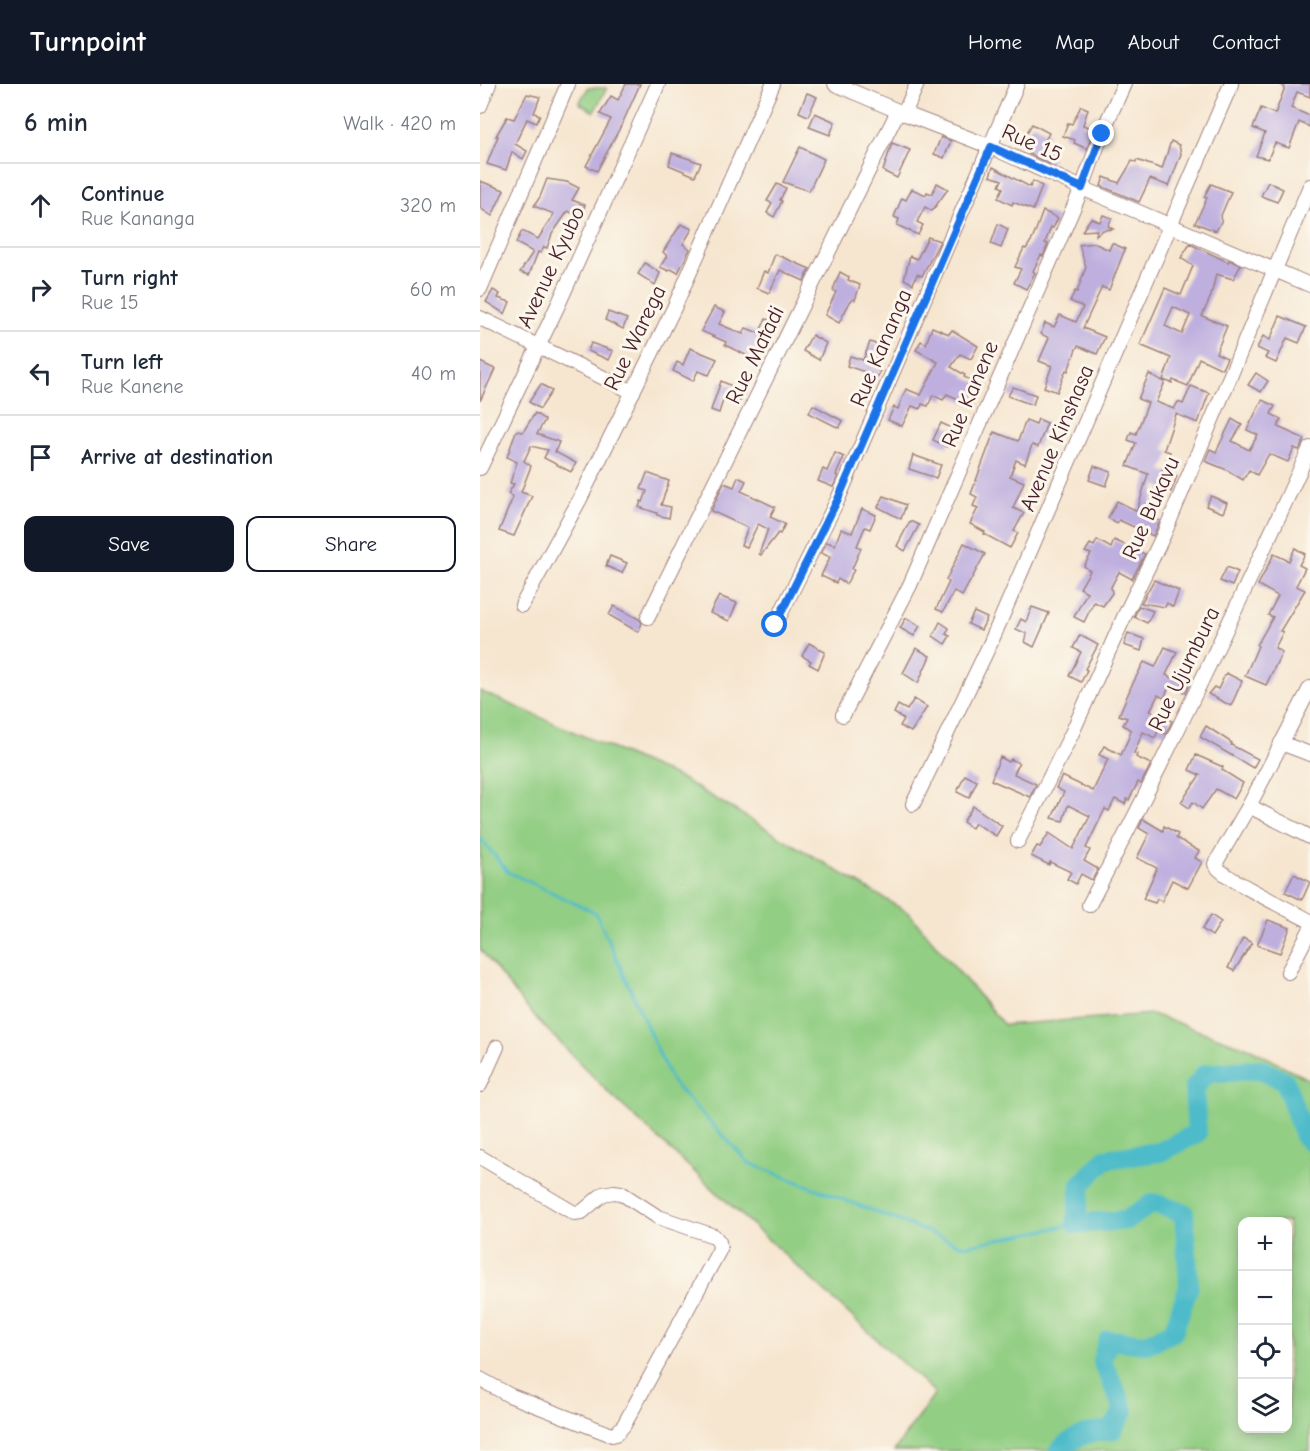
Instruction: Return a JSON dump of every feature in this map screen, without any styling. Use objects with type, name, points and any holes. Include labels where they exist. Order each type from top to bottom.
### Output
[{"type":"street","points":[[480,106],[489,84]]},
{"type":"street","points":[[480,289],[568,84]]},
{"type":"street","name":"Avenue Kyubo","points":[[480,468],[658,84]]},
{"type":"street","name":"Rue Warega","points":[[522,605],[580,499],[674,308],[773,84]]},
{"type":"street","name":"Rue 15","points":[[835,84],[901,113],[991,147],[1310,285]]},
{"type":"street","name":"Rue Matadi","points":[[648,617],[917,84]]},
{"type":"street","name":"Rue Kananga","points":[[775,625],[838,499],[1017,84]]},
{"type":"street","name":"Rue Kanene","points":[[843,716],[910,585],[1082,188],[1124,84]]},
{"type":"street","name":"Avenue Kinshasa","points":[[913,804],[991,642],[1231,84]]},
{"type":"street","name":"Rue Bukavu","points":[[1018,841],[1072,733],[1124,616],[1164,534],[1310,186]]},
{"type":"street","points":[[480,318],[633,392]]},
{"type":"street","name":"Rue Ujumbura","points":[[1089,905],[1150,789],[1310,448]]},
{"type":"street","points":[[1310,688],[1215,867],[1237,882],[1310,921]]},
{"type":"street","points":[[1281,743],[1310,754]]},
{"type":"street","points":[[1249,806],[1310,837]]},
{"type":"street","points":[[1288,972],[1310,930]]},
{"type":"street","points":[[480,1085],[497,1047]]},
{"type":"street","points":[[480,1157],[574,1213],[582,1212],[603,1194],[621,1193],[658,1217],[714,1236],[719,1242],[720,1249],[624,1425],[616,1434],[612,1435],[509,1395],[480,1379]]},
{"type":"green space","points":[[588,88],[607,88],[594,112],[579,103]]},
{"type":"green space","points":[[480,691],[682,779],[909,913],[1004,1025],[1152,1014],[1251,1049],[1310,1080],[1310,1451],[894,1451],[935,1393],[611,1095],[531,1013],[480,949]]},
{"type":"building","points":[[626,84],[640,84],[597,171],[586,166],[611,119],[600,114],[611,96],[618,100]]},
{"type":"building","points":[[1279,84],[1310,84],[1310,97],[1297,92],[1291,108],[1310,116],[1310,127],[1299,122],[1289,148],[1275,143],[1268,159],[1256,156],[1265,133],[1253,128],[1261,108],[1275,114],[1285,87]]},
{"type":"building","points":[[807,93],[817,97],[808,116],[799,112]]},
{"type":"building","points":[[527,94],[540,97],[534,113],[540,115],[536,123],[527,119],[515,144],[527,151],[523,159],[512,152],[506,170],[487,164],[498,136],[496,136],[507,117],[514,119]]},
{"type":"building","points":[[1081,106],[1088,109],[1083,125],[1094,129],[1087,149],[1074,143],[1075,140],[1063,136],[1068,123],[1072,124]]},
{"type":"building","points":[[815,113],[835,122],[830,135],[809,127]]},
{"type":"building","points":[[1032,124],[1049,133],[1042,147],[1053,156],[1050,164],[1029,154],[1031,151],[1027,150],[1030,141],[1024,138]]},
{"type":"building","points":[[941,137],[951,141],[944,158],[934,154]]},
{"type":"building","points":[[1171,141],[1179,145],[1181,154],[1169,186],[1150,179],[1139,202],[1101,186],[1104,177],[1119,183],[1132,161],[1137,160],[1162,169]]},
{"type":"building","points":[[892,143],[910,150],[897,178],[883,171]]},
{"type":"building","points":[[800,147],[824,159],[809,191],[783,182]]},
{"type":"building","points":[[672,153],[701,163],[695,176],[669,165]]},
{"type":"building","points":[[993,167],[1030,187],[1033,181],[1042,186],[1033,210],[1013,202],[1012,205],[998,198],[1003,188],[999,186],[1002,180],[990,176]]},
{"type":"building","points":[[547,179],[567,182],[579,188],[572,200],[585,205],[580,217],[568,211],[552,234],[547,248],[544,247],[541,253],[538,252],[529,275],[520,272],[533,252],[516,243],[522,231],[538,239],[554,214],[534,206]]},
{"type":"building","points":[[480,181],[504,190],[492,216],[480,208]]},
{"type":"building","points":[[1268,182],[1283,189],[1277,202],[1261,196]]},
{"type":"building","points":[[937,183],[948,189],[932,211],[925,207],[917,222],[923,225],[918,235],[897,225],[899,219],[894,217],[902,198],[906,200],[912,189],[926,195],[927,192],[932,194]]},
{"type":"building","points":[[777,184],[786,188],[774,217],[767,213],[772,203],[767,201]]},
{"type":"building","points":[[1211,184],[1231,192],[1216,231],[1195,223]]},
{"type":"building","points":[[1043,211],[1058,218],[1053,228],[1051,227],[1045,243],[1048,244],[1026,289],[1014,283],[1021,269],[1015,267],[1024,248],[1026,249],[1033,238]]},
{"type":"building","points":[[1103,215],[1112,218],[1108,226],[1113,229],[1103,230],[1096,235],[1097,230],[1082,231],[1091,218],[1100,222]]},
{"type":"building","points":[[681,224],[692,229],[683,244],[690,249],[678,273],[660,267],[667,256],[663,252]]},
{"type":"building","points":[[998,224],[1008,229],[1001,248],[991,244]]},
{"type":"building","points":[[928,237],[940,241],[922,276],[917,274],[913,284],[904,279],[910,256],[917,259]]},
{"type":"building","points":[[1094,243],[1109,250],[1112,243],[1125,249],[1109,290],[1102,287],[1083,328],[1105,337],[1097,354],[1078,346],[1057,392],[1044,387],[1052,366],[1039,361],[1049,338],[1041,334],[1045,323],[1054,327],[1060,315],[1076,322],[1083,307],[1070,301],[1075,291],[1077,292],[1086,267],[1079,245]]},
{"type":"building","points":[[1190,244],[1228,262],[1229,260],[1241,265],[1233,279],[1216,274],[1211,296],[1202,316],[1227,326],[1216,353],[1227,358],[1222,369],[1199,358],[1188,386],[1173,380],[1172,383],[1163,380],[1171,358],[1140,345],[1165,288],[1181,295],[1193,266],[1181,258]],"holes":[[[1173,307],[1190,315],[1182,334],[1165,326]]]},
{"type":"building","points":[[775,254],[810,269],[804,281],[780,270],[769,293],[757,288],[764,271],[768,273]]},
{"type":"building","points":[[645,263],[660,273],[655,285],[638,274]]},
{"type":"building","points":[[840,272],[849,277],[848,280],[860,285],[855,300],[850,302],[839,323],[825,315],[836,292],[833,290]]},
{"type":"building","points":[[493,290],[500,294],[498,298],[510,302],[505,314],[486,302]]},
{"type":"building","points":[[714,307],[725,312],[719,324],[743,334],[746,328],[759,333],[766,319],[778,324],[771,338],[767,337],[756,360],[725,345],[726,342],[701,331]]},
{"type":"building","points":[[608,312],[627,319],[623,329],[605,320]]},
{"type":"building","points":[[1280,316],[1306,327],[1299,343],[1287,338],[1276,363],[1265,358],[1268,353],[1257,348],[1263,336],[1270,340]]},
{"type":"building","points":[[932,327],[949,334],[952,330],[978,346],[971,359],[960,354],[951,367],[965,375],[964,377],[981,385],[972,405],[947,394],[943,400],[933,395],[928,406],[922,404],[920,409],[912,406],[902,426],[888,420],[894,407],[898,409],[906,389],[921,395],[938,362],[916,350],[921,341],[926,344]]},
{"type":"building","points":[[812,335],[826,343],[819,360],[803,351]]},
{"type":"building","points":[[870,342],[881,346],[872,367],[880,372],[875,382],[863,376],[865,372],[847,366],[850,356],[863,360]]},
{"type":"building","points":[[591,343],[613,351],[609,360],[588,351]]},
{"type":"building","points":[[690,348],[717,359],[709,375],[698,371],[693,381],[673,371],[677,362],[683,365]]},
{"type":"building","points":[[480,362],[495,369],[480,401]]},
{"type":"building","points":[[1256,373],[1268,381],[1261,392],[1248,385]]},
{"type":"building","points":[[1149,374],[1165,382],[1156,402],[1174,409],[1178,402],[1183,404],[1191,386],[1209,393],[1198,423],[1176,414],[1164,450],[1170,452],[1162,470],[1177,476],[1171,492],[1156,485],[1148,515],[1160,521],[1153,536],[1119,520],[1117,523],[1108,518],[1117,501],[1137,511],[1148,474],[1127,466],[1136,443],[1128,440],[1131,432],[1136,434],[1148,403],[1138,399]]},
{"type":"building","points":[[721,381],[745,392],[740,401],[725,394],[719,413],[711,410]]},
{"type":"building","points":[[541,384],[552,391],[540,409],[529,402]]},
{"type":"building","points":[[1013,387],[1036,395],[1033,405],[1008,396]]},
{"type":"building","points":[[1262,400],[1275,406],[1271,414],[1281,419],[1278,427],[1305,439],[1299,450],[1294,448],[1288,462],[1269,454],[1257,475],[1249,470],[1243,480],[1205,461],[1210,449],[1216,452],[1232,419],[1242,425],[1232,441],[1249,450],[1258,435],[1247,430]]},
{"type":"building","points":[[813,405],[843,421],[839,428],[809,413]]},
{"type":"building","points":[[535,413],[545,420],[537,434],[559,442],[555,452],[576,463],[571,472],[544,458],[548,450],[531,446],[524,461],[531,466],[521,492],[532,496],[514,536],[499,531],[513,497],[508,494],[514,484],[510,483],[517,462],[507,457],[516,431],[523,432]]},
{"type":"building","points":[[1038,419],[1047,423],[1038,447],[1032,445],[1025,464],[1016,460],[1010,476],[1024,482],[1013,508],[1024,513],[1014,531],[1018,533],[1010,548],[970,524],[978,508],[973,506],[977,497],[971,494],[994,432],[1018,441],[1026,420],[1036,424]]},
{"type":"building","points":[[941,423],[956,430],[947,447],[933,440]]},
{"type":"building","points":[[835,453],[844,457],[833,487],[818,481],[823,469],[827,471]]},
{"type":"building","points":[[913,455],[941,465],[936,478],[909,469]]},
{"type":"building","points":[[1094,466],[1111,472],[1106,486],[1089,480]]},
{"type":"building","points":[[647,473],[669,481],[661,505],[671,507],[669,518],[639,507],[647,491],[641,489]]},
{"type":"building","points":[[738,477],[746,481],[741,491],[775,507],[770,517],[785,524],[780,534],[778,533],[761,555],[759,554],[768,529],[758,524],[747,547],[741,545],[748,528],[711,511],[724,483],[734,487]]},
{"type":"building","points":[[884,496],[906,505],[901,519],[878,507]]},
{"type":"building","points":[[1211,496],[1227,503],[1223,513],[1206,506]]},
{"type":"building","points":[[862,509],[876,515],[870,529],[865,527],[857,546],[861,548],[852,569],[854,570],[846,584],[838,579],[836,583],[821,576],[830,557],[821,553],[827,542],[835,545],[841,529],[852,533]]},
{"type":"building","points":[[910,521],[919,525],[905,551],[897,546]]},
{"type":"building","points":[[1097,540],[1111,548],[1114,540],[1145,554],[1132,579],[1119,572],[1111,587],[1112,593],[1103,606],[1094,602],[1084,622],[1074,617],[1087,592],[1080,588],[1090,571],[1084,566],[1091,554],[1085,552],[1090,544],[1094,546]]},
{"type":"building","points":[[964,543],[985,554],[962,596],[954,591],[943,612],[936,609],[949,582],[946,580]]},
{"type":"building","points":[[1295,548],[1305,554],[1299,565],[1305,568],[1296,586],[1305,590],[1280,631],[1283,632],[1275,648],[1282,652],[1266,685],[1245,676],[1257,645],[1273,617],[1268,615],[1278,596],[1258,585],[1274,554],[1289,561]]},
{"type":"building","points":[[610,556],[627,563],[622,573],[606,566]]},
{"type":"building","points":[[1227,567],[1238,572],[1232,586],[1220,581]]},
{"type":"building","points":[[1154,580],[1179,591],[1173,607],[1167,603],[1165,607],[1141,603]]},
{"type":"building","points":[[719,596],[737,603],[729,621],[710,613]]},
{"type":"building","points":[[614,606],[639,619],[642,623],[638,632],[609,615]]},
{"type":"building","points":[[1139,606],[1153,611],[1147,623],[1134,617]]},
{"type":"building","points":[[1032,607],[1049,613],[1034,647],[1025,642],[1027,634],[1016,629],[1021,619],[1026,622]]},
{"type":"building","points":[[974,612],[987,618],[981,630],[968,624]]},
{"type":"building","points":[[906,618],[920,626],[914,636],[900,628]]},
{"type":"building","points":[[940,622],[949,628],[946,634],[950,636],[945,644],[933,636]]},
{"type":"building","points":[[1128,633],[1144,639],[1141,651],[1124,645]]},
{"type":"building","points":[[1080,635],[1098,645],[1081,682],[1069,676],[1081,652],[1073,648]]},
{"type":"building","points":[[809,643],[825,652],[818,669],[802,656]]},
{"type":"building","points":[[1165,647],[1177,652],[1166,675],[1189,685],[1186,693],[1170,685],[1164,698],[1158,695],[1150,711],[1172,721],[1166,734],[1158,731],[1155,738],[1143,732],[1134,753],[1137,754],[1136,757],[1151,764],[1141,784],[1138,782],[1125,804],[1115,799],[1109,811],[1105,809],[1086,848],[1090,850],[1084,861],[1098,869],[1092,880],[1081,874],[1076,884],[1067,879],[1071,872],[1031,856],[1049,833],[1073,849],[1090,816],[1068,805],[1063,821],[1052,818],[1064,792],[1056,788],[1062,776],[1093,791],[1108,759],[1099,755],[1104,746],[1121,755],[1131,730],[1123,725],[1127,718],[1119,715],[1144,662],[1155,667]]},
{"type":"building","points":[[916,648],[930,656],[918,683],[903,673]]},
{"type":"building","points":[[1226,673],[1242,681],[1231,706],[1208,694],[1214,687],[1218,689]]},
{"type":"building","points":[[914,699],[927,707],[911,732],[900,726],[904,719],[894,713],[898,705],[907,710]]},
{"type":"building","points":[[1206,726],[1232,743],[1231,745],[1258,759],[1253,768],[1200,737]]},
{"type":"building","points":[[1196,755],[1223,767],[1222,770],[1243,783],[1234,799],[1216,789],[1202,809],[1193,802],[1189,808],[1181,802],[1200,775],[1189,770]]},
{"type":"building","points":[[1000,757],[1009,762],[1011,759],[1019,763],[1014,774],[1036,784],[1030,797],[991,780]]},
{"type":"building","points":[[965,775],[977,781],[969,798],[957,792]]},
{"type":"building","points":[[973,806],[1002,826],[996,836],[975,823],[972,828],[963,822]]},
{"type":"building","points":[[1143,819],[1163,831],[1164,826],[1178,834],[1176,838],[1199,851],[1195,858],[1202,862],[1188,888],[1172,880],[1162,901],[1157,899],[1155,903],[1143,899],[1157,868],[1137,858],[1149,834],[1139,828]]},
{"type":"building","points":[[1294,874],[1310,882],[1302,900],[1285,892]]},
{"type":"building","points":[[1211,915],[1221,922],[1212,936],[1202,929]]},
{"type":"building","points":[[1268,920],[1290,928],[1280,953],[1257,945]]},
{"type":"building","points":[[1243,938],[1252,943],[1234,971],[1228,968]]},
{"type":"waterway","points":[[480,838],[508,872],[596,913],[672,1082],[749,1163],[964,1246],[1076,1224]]},
{"type":"waterway","points":[[1059,1451],[1071,1441],[1084,1435],[1112,1430],[1124,1410],[1102,1361],[1108,1340],[1146,1344],[1173,1332],[1189,1286],[1184,1213],[1153,1203],[1126,1220],[1076,1224],[1081,1184],[1105,1159],[1160,1152],[1197,1133],[1194,1089],[1205,1074],[1260,1069],[1285,1081],[1304,1136],[1310,1141]]},
{"type":"route","points":[[775,625],[838,499],[991,147],[1082,188],[1102,134]]}]
